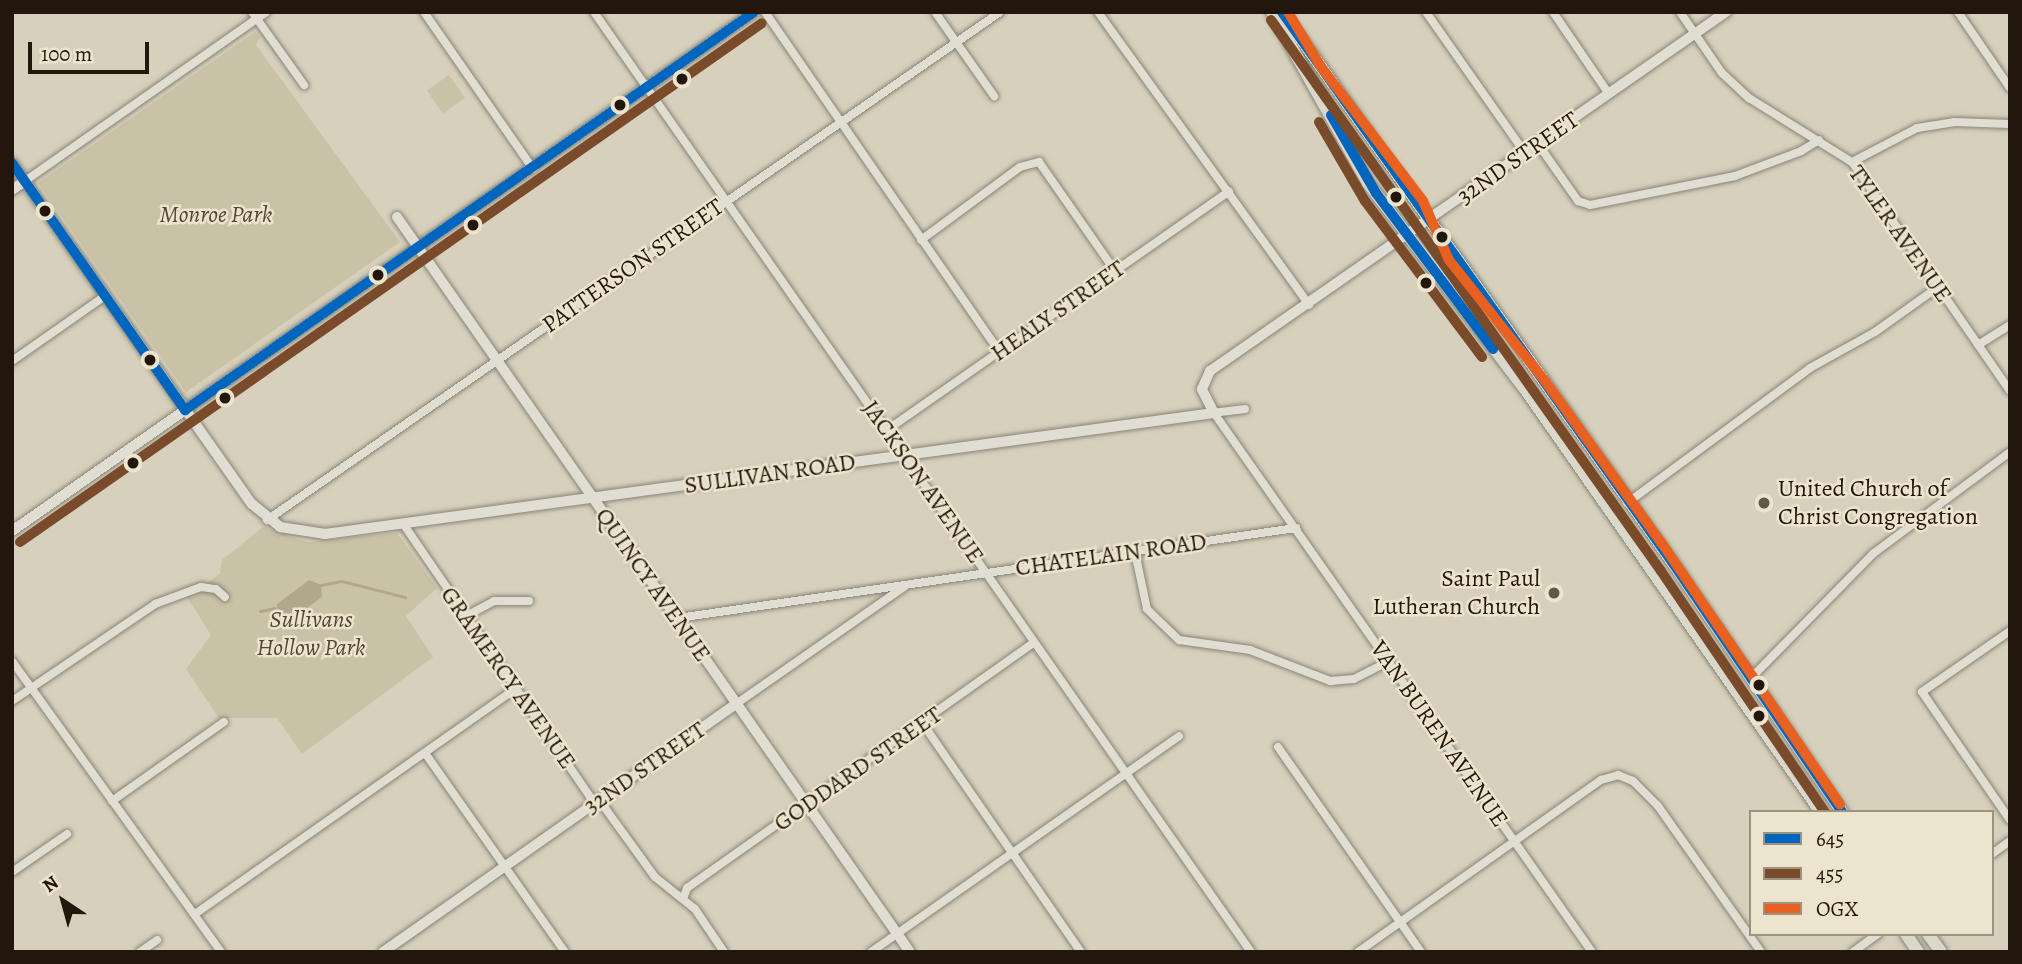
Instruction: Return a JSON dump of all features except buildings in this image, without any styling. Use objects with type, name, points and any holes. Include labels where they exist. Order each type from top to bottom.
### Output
[{"type":"main road","points":[[12,531],[754,12]]},
{"type":"main road","points":[[1272,12],[1361,172],[1406,237],[1519,381],[1820,810]]},
{"type":"main road","points":[[1282,12],[1752,677],[1841,810]]},
{"type":"main road","points":[[1907,936],[1918,952]]},
{"type":"main road","points":[[1929,936],[1941,952]]},
{"type":"street","points":[[12,190],[254,15],[265,12]]},
{"type":"street","points":[[424,12],[533,169]]},
{"type":"street","name":"JACKSON AVENUE","points":[[594,12],[1251,952]]},
{"type":"street","points":[[765,12],[843,121],[921,240],[999,351]]},
{"type":"street","points":[[935,12],[994,96]]},
{"type":"street","name":"PATTERSON STREET","points":[[267,520],[1000,12]]},
{"type":"street","points":[[1098,12],[1309,305]]},
{"type":"street","points":[[1426,12],[1525,153]]},
{"type":"street","points":[[1553,12],[1609,94]]},
{"type":"street","name":"TYLER AVENUE","points":[[1680,12],[1722,73],[1749,98],[1819,139],[1852,162],[2010,391]]},
{"type":"street","name":"32ND STREET","points":[[1214,413],[1202,390],[1205,376],[1726,12]]},
{"type":"street","points":[[1958,12],[2010,88]]},
{"type":"street","points":[[254,15],[304,85]]},
{"type":"street","points":[[1852,162],[1917,128],[1954,122],[2010,124]]},
{"type":"street","points":[[1538,144],[1578,201],[1590,205],[1735,176],[1801,151],[1819,139]]},
{"type":"street","points":[[921,240],[1020,167],[1038,162],[1115,271]]},
{"type":"street","points":[[12,163],[185,410],[267,520]]},
{"type":"street","name":"HEALY STREET","points":[[887,430],[1229,191]]},
{"type":"street","name":"QUINCY AVENUE","points":[[397,217],[910,952]]},
{"type":"street","points":[[1627,503],[1810,369],[1875,332],[1938,287]]},
{"type":"street","points":[[12,361],[105,296]]},
{"type":"street","points":[[1978,345],[2010,325]]},
{"type":"street","name":"SULLIVAN ROAD","points":[[267,520],[294,532],[325,534],[1245,409]]},
{"type":"street","name":"VAN BUREN AVENUE","points":[[1214,413],[1592,952]]},
{"type":"street","points":[[1752,677],[1874,554],[2010,452]]},
{"type":"street","name":"GRAMERCY AVENUE","points":[[404,525],[597,802],[655,877],[684,896],[724,952]]},
{"type":"street","name":"CHATELAIN ROAD","points":[[678,618],[1296,528]]},
{"type":"street","points":[[1135,552],[1147,609],[1179,640],[1250,650],[1329,681],[1354,679],[1389,661]]},
{"type":"street","name":"32ND STREET","points":[[387,951],[908,584]]},
{"type":"street","points":[[12,701],[155,604],[201,587],[216,589],[225,597]]},
{"type":"street","points":[[466,616],[494,601],[529,601]]},
{"type":"street","points":[[2010,631],[1922,692],[2010,820]]},
{"type":"street","name":"GODDARD STREET","points":[[684,896],[687,888],[923,724],[1034,642]]},
{"type":"street","points":[[12,661],[221,952]]},
{"type":"street","points":[[195,914],[517,688]]},
{"type":"street","points":[[112,801],[224,722]]},
{"type":"street","points":[[923,724],[1081,952]]},
{"type":"street","points":[[871,952],[1179,736]]},
{"type":"street","points":[[1278,747],[1421,952]]},
{"type":"street","points":[[425,753],[565,952]]},
{"type":"street","points":[[1358,952],[1601,779],[1625,776],[1658,806],[1749,935]]},
{"type":"street","points":[[12,872],[67,834]]},
{"type":"street","points":[[1994,853],[2010,841]]},
{"type":"street","points":[[1750,936],[1761,952]]},
{"type":"street","points":[[1853,952],[1875,936]]},
{"type":"street","points":[[140,952],[157,940]]},
{"type":"green space","name":"Monroe Park","points":[[255,32],[260,38],[256,45],[400,242],[186,392],[38,183]]},
{"type":"green space","points":[[449,75],[465,98],[443,113],[427,90]]},
{"type":"green space","name":"Sullivans Hollow Park","points":[[263,527],[307,542],[397,533],[437,588],[406,616],[433,657],[302,754],[277,718],[219,718],[186,669],[211,635],[187,597],[220,574],[222,560]]},
{"type":"shaded area","points":[[309,580],[321,585],[322,597],[296,616],[277,613],[277,604]]},
{"type":"waterway","points":[[321,585],[342,581],[405,597]]},
{"type":"waterway","points":[[260,611],[275,608]]},
{"type":"transit line","name":"645","points":[[185,410],[754,12]]},
{"type":"transit line","name":"645","points":[[1282,12],[1673,563],[1841,810]]},
{"type":"transit line","name":"OGX","points":[[1288,12],[1321,67],[1423,201],[1449,260],[1545,381],[1663,545],[1840,804]]},
{"type":"transit line","name":"455","points":[[1271,20],[1661,571],[1824,810]]},
{"type":"transit line","name":"455","points":[[20,542],[762,23]]},
{"type":"transit line","name":"645","points":[[1331,115],[1376,193],[1493,349]]},
{"type":"transit line","name":"455","points":[[1319,122],[1365,201],[1482,357]]},
{"type":"transit line","name":"645","points":[[12,163],[185,410]]},
{"type":"place","name":"United Church of Christ Congregation","points":[[1764,503]]},
{"type":"place","name":"Saint Paul Lutheran Church","points":[[1554,593]]}]
